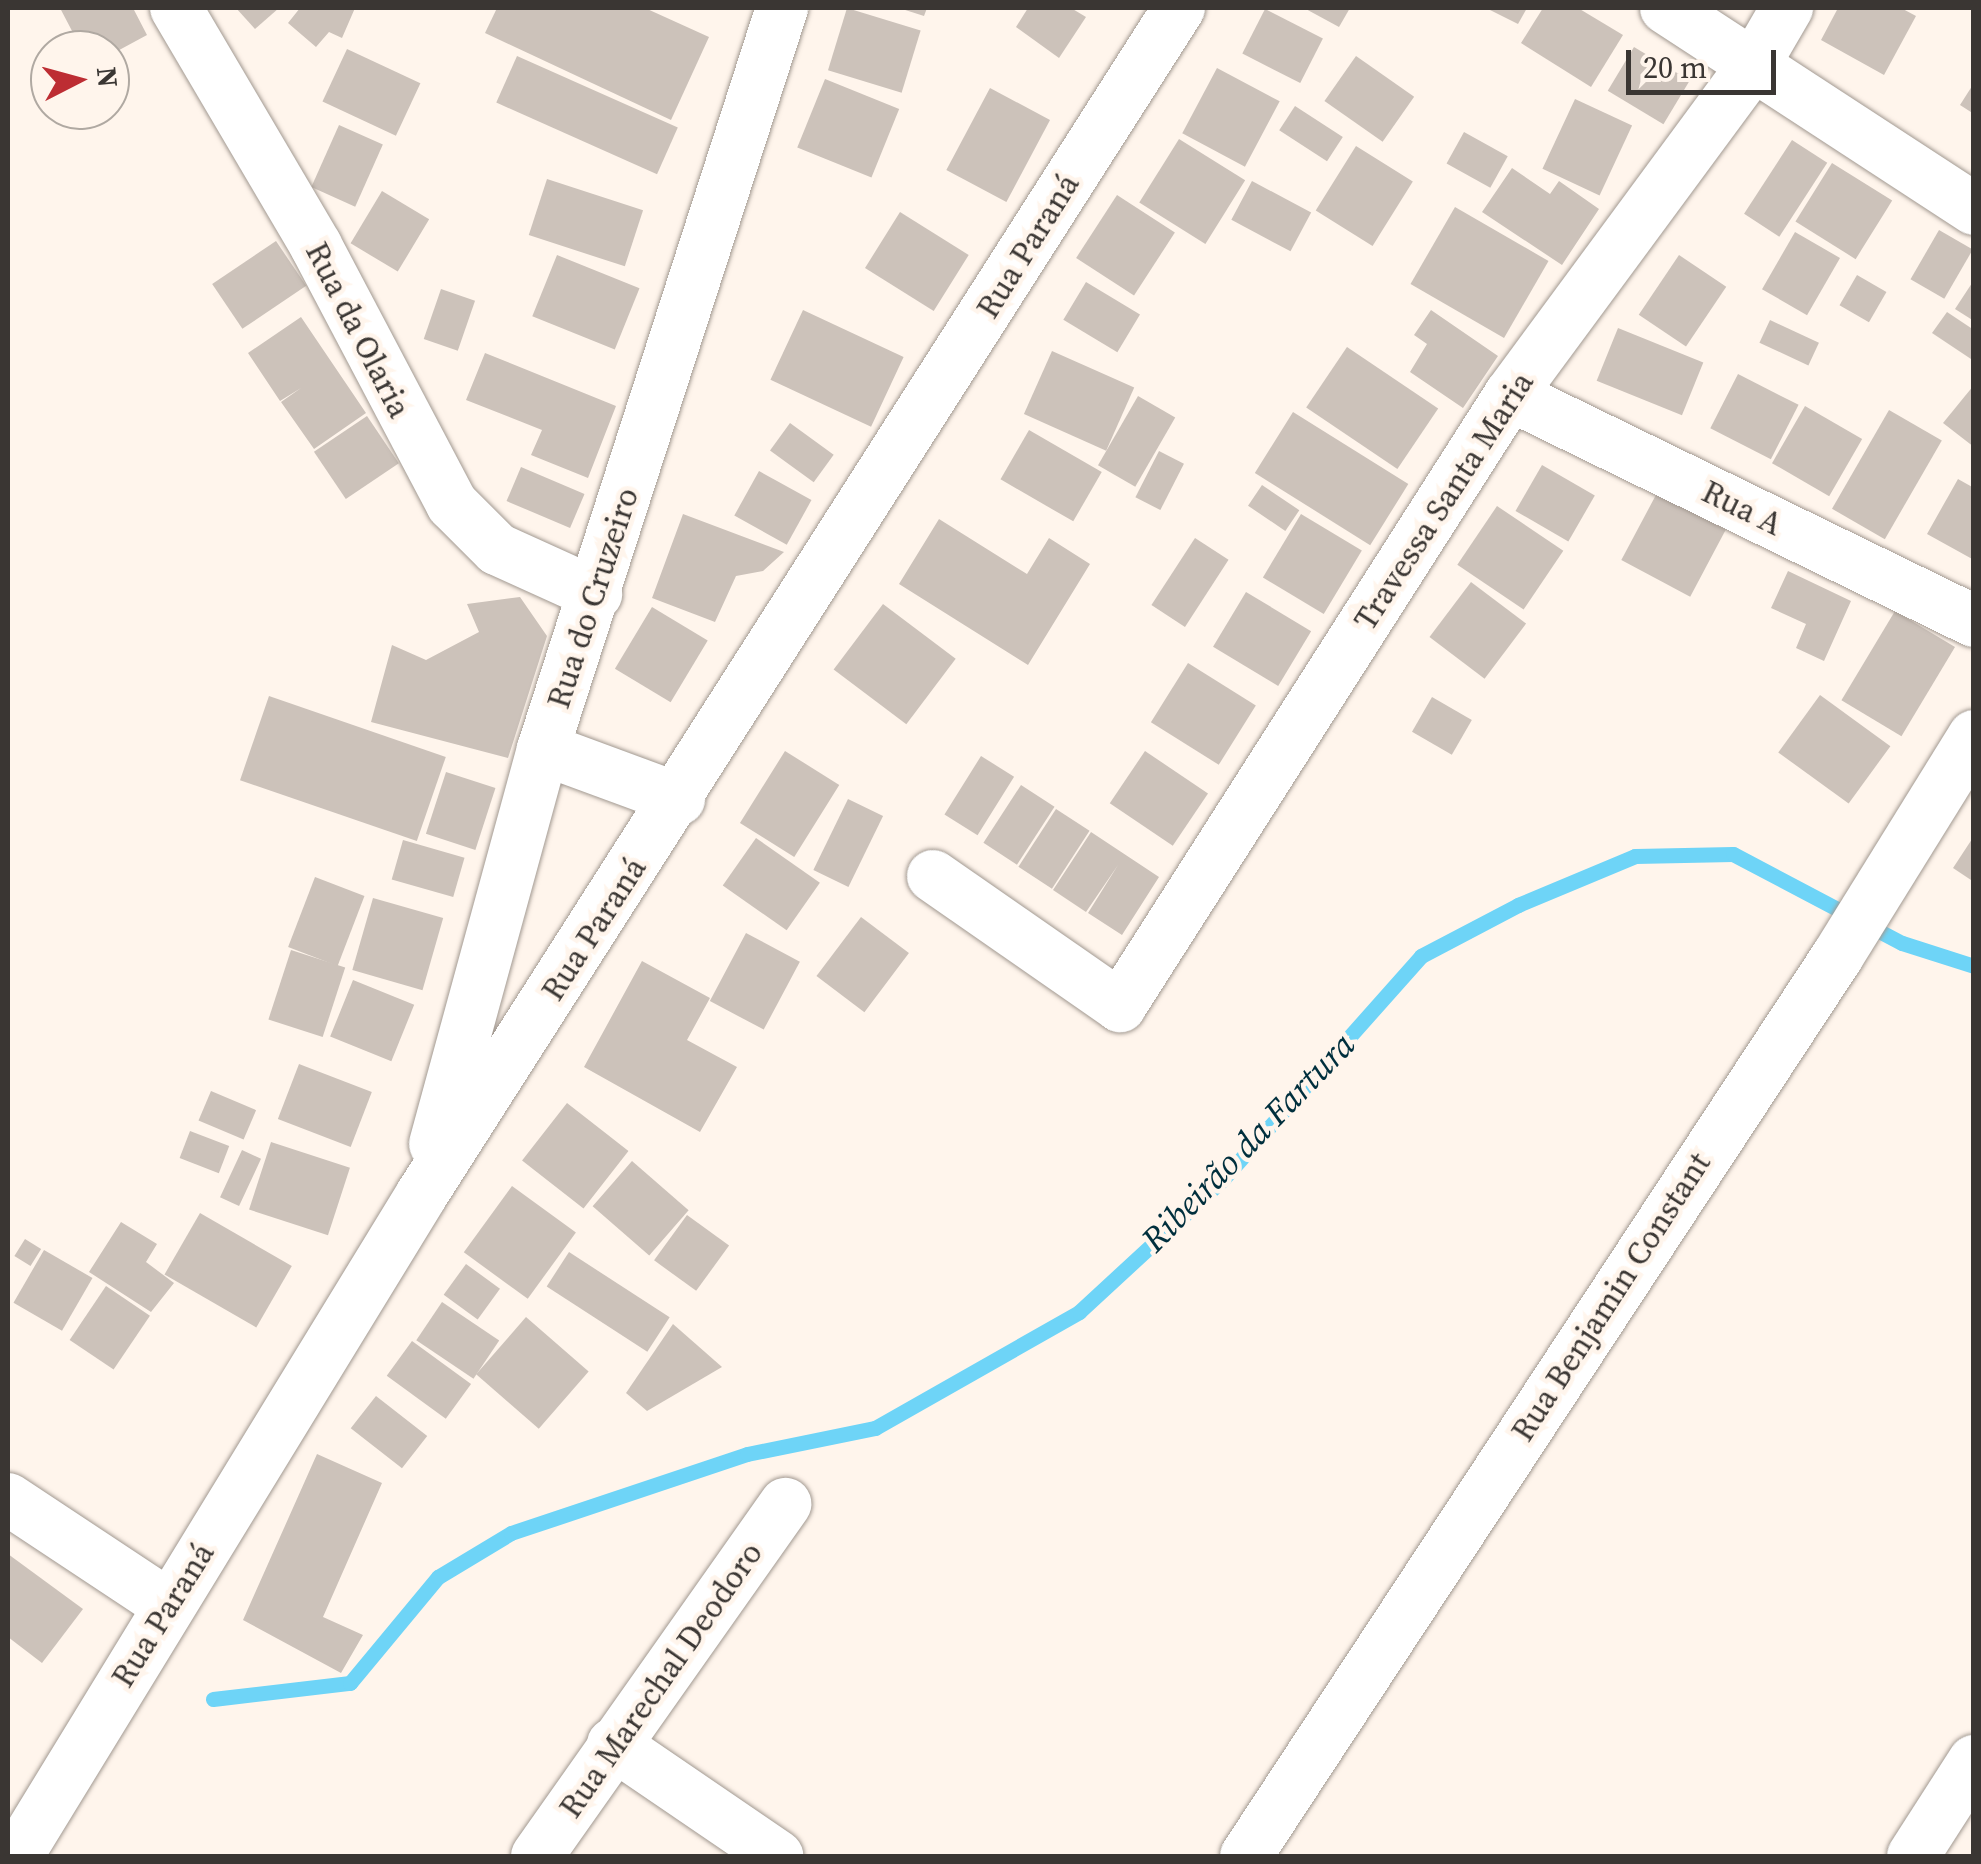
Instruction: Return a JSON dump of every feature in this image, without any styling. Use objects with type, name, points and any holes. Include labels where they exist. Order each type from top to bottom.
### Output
[{"type":"street","name":"Rua da Olaria","points":[[176,8],[316,246],[452,504],[497,548],[596,594]]},
{"type":"street","name":"Rua do Cruzeiro","points":[[422,1194],[543,749],[782,8]]},
{"type":"street","name":"Rua Paraná","points":[[17,1856],[422,1194],[678,799],[1179,8]]},
{"type":"street","points":[[1666,8],[1974,209]]},
{"type":"street","name":"Travessa Santa Maria","points":[[932,876],[1120,1006],[1510,396],[1755,63],[1787,8]]},
{"type":"street","name":"Rua A","points":[[1510,396],[1974,621]]},
{"type":"street","name":"Rua Benjamin Constant","points":[[1246,1856],[1838,957],[1974,736]]},
{"type":"street","points":[[543,749],[678,799]]},
{"type":"street","points":[[8,1498],[168,1604]]},
{"type":"street","name":"Rua Marechal Deodoro","points":[[537,1856],[612,1744],[785,1504]]},
{"type":"street","points":[[612,1744],[777,1856]]},
{"type":"street","points":[[1913,1856],[1974,1761]]},
{"type":"building","points":[[60,8],[133,8],[147,35],[130,44],[130,30],[72,30]]},
{"type":"building","points":[[236,8],[279,8],[255,29]]},
{"type":"building","points":[[300,8],[355,8],[342,38],[329,32],[316,47],[288,23]]},
{"type":"building","points":[[497,8],[645,8],[709,37],[671,120],[485,33]]},
{"type":"building","points":[[847,8],[921,31],[902,93],[828,70]]},
{"type":"building","points":[[899,8],[927,8],[924,16]]},
{"type":"building","points":[[1028,8],[1071,8],[1086,17],[1059,58],[1016,27]]},
{"type":"building","points":[[1304,8],[1350,8],[1339,27]]},
{"type":"building","points":[[1486,8],[1527,8],[1518,24]]},
{"type":"building","points":[[1543,8],[1578,8],[1623,35],[1591,87],[1521,43]]},
{"type":"building","points":[[1838,8],[1901,8],[1916,16],[1884,75],[1821,40]]},
{"type":"building","points":[[1265,9],[1323,39],[1300,83],[1242,54]]},
{"type":"building","points":[[1634,47],[1690,80],[1663,124],[1608,91]]},
{"type":"building","points":[[347,49],[420,83],[396,136],[322,102]]},
{"type":"building","points":[[517,56],[678,128],[657,174],[496,103]]},
{"type":"building","points":[[1356,56],[1414,97],[1383,142],[1324,101]]},
{"type":"building","points":[[1217,68],[1280,101],[1245,167],[1182,133]]},
{"type":"building","points":[[825,79],[899,109],[871,178],[797,148]]},
{"type":"building","points":[[1974,83],[1974,114],[1960,105]]},
{"type":"building","points":[[990,88],[1050,120],[1006,202],[946,170]]},
{"type":"building","points":[[1575,99],[1632,126],[1600,195],[1542,169]]},
{"type":"building","points":[[1295,106],[1343,137],[1327,161],[1279,130]]},
{"type":"building","points":[[339,125],[383,145],[355,207],[311,187]]},
{"type":"building","points":[[1464,132],[1508,156],[1490,188],[1447,163]]},
{"type":"building","points":[[1179,139],[1245,180],[1205,244],[1139,203]]},
{"type":"building","points":[[1792,140],[1827,163],[1779,237],[1744,214]]},
{"type":"building","points":[[1356,146],[1413,182],[1373,246],[1316,210]]},
{"type":"building","points":[[1832,163],[1892,201],[1856,259],[1795,222]]},
{"type":"building","points":[[1512,168],[1550,194],[1559,181],[1599,209],[1562,265],[1482,212]]},
{"type":"building","points":[[547,179],[643,210],[625,266],[529,235]]},
{"type":"building","points":[[1252,181],[1311,212],[1291,251],[1231,220]]},
{"type":"building","points":[[382,191],[429,219],[398,272],[351,243]]},
{"type":"building","points":[[1117,195],[1175,233],[1134,295],[1076,258]]},
{"type":"building","points":[[1455,207],[1549,261],[1504,338],[1410,284]]},
{"type":"building","points":[[900,212],[969,255],[934,311],[865,268]]},
{"type":"building","points":[[1939,230],[1973,250],[1944,299],[1910,279]]},
{"type":"building","points":[[1795,232],[1840,258],[1807,315],[1762,289]]},
{"type":"building","points":[[276,241],[306,286],[242,329],[212,284]]},
{"type":"building","points":[[557,255],[640,288],[615,350],[532,316]]},
{"type":"building","points":[[1679,255],[1726,287],[1686,347],[1639,315]]},
{"type":"building","points":[[1857,275],[1886,292],[1869,322],[1840,305]]},
{"type":"building","points":[[1974,280],[1974,321],[1955,309]]},
{"type":"building","points":[[1086,282],[1140,314],[1117,352],[1063,320]]},
{"type":"building","points":[[441,289],[475,301],[458,351],[424,339]]},
{"type":"building","points":[[803,310],[904,357],[871,427],[770,380]]},
{"type":"building","points":[[1431,310],[1498,356],[1463,408],[1410,372],[1427,344],[1414,335]]},
{"type":"building","points":[[1947,312],[1974,330],[1974,361],[1932,333]]},
{"type":"building","points":[[301,317],[366,413],[314,449],[281,402],[301,388],[280,401],[248,353]]},
{"type":"building","points":[[1770,320],[1819,343],[1808,365],[1759,343]]},
{"type":"building","points":[[1618,328],[1703,362],[1682,415],[1597,381]]},
{"type":"building","points":[[1347,347],[1438,409],[1397,469],[1306,408]]},
{"type":"building","points":[[1052,351],[1134,388],[1106,451],[1024,414]]},
{"type":"building","points":[[485,353],[616,406],[588,478],[531,455],[542,430],[466,400]]},
{"type":"building","points":[[1738,374],[1799,405],[1771,459],[1710,428]]},
{"type":"building","points":[[1974,385],[1974,447],[1943,423]]},
{"type":"building","points":[[1138,396],[1175,418],[1135,487],[1098,465]]},
{"type":"building","points":[[1805,406],[1862,439],[1829,496],[1772,463]]},
{"type":"building","points":[[1889,410],[1942,440],[1885,539],[1832,509]]},
{"type":"building","points":[[1293,412],[1408,484],[1370,545],[1255,473]]},
{"type":"building","points":[[367,416],[399,463],[346,499],[314,452]]},
{"type":"building","points":[[790,423],[834,455],[814,482],[770,451]]},
{"type":"building","points":[[1029,430],[1102,472],[1073,521],[1000,479]]},
{"type":"building","points":[[1159,451],[1184,464],[1160,510],[1135,497]]},
{"type":"building","points":[[1542,465],[1595,496],[1568,541],[1516,511]]},
{"type":"building","points":[[521,467],[585,494],[570,528],[507,501]]},
{"type":"building","points":[[759,471],[811,500],[787,545],[734,516]]},
{"type":"building","points":[[1958,479],[1974,488],[1974,560],[1927,534]]},
{"type":"building","points":[[1262,485],[1299,510],[1285,531],[1248,506]]},
{"type":"building","points":[[1657,493],[1726,530],[1690,597],[1621,560]]},
{"type":"building","points":[[1497,506],[1563,551],[1524,610],[1457,565]]},
{"type":"building","points":[[683,514],[784,552],[763,571],[736,576],[715,622],[652,598]]},
{"type":"building","points":[[1301,514],[1362,551],[1324,614],[1263,577]]},
{"type":"building","points":[[939,519],[1027,574],[1049,538],[1090,564],[1028,665],[899,584]]},
{"type":"building","points":[[1195,538],[1229,560],[1185,627],[1151,605]]},
{"type":"building","points":[[1788,571],[1851,601],[1824,661],[1796,648],[1806,624],[1771,608]]},
{"type":"building","points":[[1471,582],[1526,624],[1485,679],[1429,637]]},
{"type":"building","points":[[1246,592],[1311,631],[1278,686],[1213,647]]},
{"type":"building","points":[[520,597],[547,636],[508,758],[371,722],[392,645],[426,660],[479,632],[467,604]]},
{"type":"building","points":[[883,604],[956,659],[906,724],[834,669]]},
{"type":"building","points":[[652,607],[708,640],[671,702],[615,669]]},
{"type":"building","points":[[1895,611],[1955,647],[1901,736],[1841,700]]},
{"type":"building","points":[[1188,663],[1256,705],[1219,765],[1151,722]]},
{"type":"building","points":[[1820,695],[1890,746],[1849,804],[1778,752]]},
{"type":"building","points":[[269,696],[446,757],[417,841],[240,780]]},
{"type":"building","points":[[1432,697],[1472,720],[1452,755],[1412,732]]},
{"type":"building","points":[[785,751],[839,785],[794,857],[740,823]]},
{"type":"building","points":[[1145,751],[1208,793],[1173,846],[1110,803]]},
{"type":"building","points":[[981,756],[1014,777],[978,835],[944,815]]},
{"type":"building","points":[[446,772],[495,788],[475,850],[426,834]]},
{"type":"building","points":[[1021,785],[1055,807],[1017,865],[983,843]]},
{"type":"building","points":[[848,799],[883,816],[848,887],[813,870]]},
{"type":"building","points":[[1056,809],[1090,831],[1052,889],[1018,867]]},
{"type":"building","points":[[1091,832],[1159,877],[1122,935],[1088,913],[1118,865],[1086,912],[1053,890]]},
{"type":"building","points":[[1974,836],[1974,882],[1953,868]]},
{"type":"building","points":[[756,838],[820,883],[787,930],[723,886]]},
{"type":"building","points":[[403,840],[465,858],[453,897],[392,879]]},
{"type":"building","points":[[315,877],[364,896],[338,966],[288,947]]},
{"type":"building","points":[[373,898],[443,918],[422,990],[352,970]]},
{"type":"building","points":[[861,917],[909,953],[864,1012],[816,976]]},
{"type":"building","points":[[746,933],[800,962],[764,1030],[710,1001]]},
{"type":"building","points":[[291,950],[345,968],[323,1037],[268,1019]]},
{"type":"building","points":[[642,961],[710,998],[687,1040],[737,1067],[700,1132],[584,1067]]},
{"type":"building","points":[[353,980],[414,1005],[391,1061],[330,1037]]},
{"type":"building","points":[[299,1064],[372,1092],[351,1147],[278,1119]]},
{"type":"building","points":[[211,1091],[256,1110],[244,1140],[198,1120]]},
{"type":"building","points":[[567,1103],[628,1151],[584,1209],[522,1161]]},
{"type":"building","points":[[190,1131],[229,1146],[219,1173],[180,1158]]},
{"type":"building","points":[[271,1142],[350,1168],[328,1235],[249,1210]]},
{"type":"building","points":[[242,1150],[261,1159],[239,1206],[220,1197]]},
{"type":"building","points":[[632,1161],[689,1210],[649,1255],[593,1206]]},
{"type":"building","points":[[512,1186],[576,1232],[528,1299],[464,1252]]},
{"type":"building","points":[[200,1213],[292,1266],[256,1327],[165,1274]]},
{"type":"building","points":[[687,1215],[729,1246],[696,1291],[654,1260]]},
{"type":"building","points":[[121,1222],[157,1244],[146,1262],[174,1283],[151,1312],[89,1272]]},
{"type":"building","points":[[25,1239],[41,1249],[31,1266],[14,1256]]},
{"type":"building","points":[[44,1250],[92,1278],[62,1331],[14,1303]]},
{"type":"building","points":[[569,1252],[670,1317],[647,1352],[547,1286]]},
{"type":"building","points":[[466,1264],[500,1289],[478,1319],[444,1295]]},
{"type":"building","points":[[106,1286],[150,1316],[114,1370],[70,1340]]},
{"type":"building","points":[[442,1302],[499,1341],[473,1379],[416,1340]]},
{"type":"building","points":[[526,1317],[589,1371],[539,1429],[476,1374]]},
{"type":"building","points":[[673,1324],[722,1367],[647,1411],[626,1393]]},
{"type":"building","points":[[412,1341],[471,1384],[446,1419],[387,1376]]},
{"type":"building","points":[[376,1396],[427,1436],[402,1468],[351,1428]]},
{"type":"building","points":[[317,1454],[382,1483],[323,1617],[363,1635],[341,1673],[243,1620]]},
{"type":"building","points":[[8,1554],[83,1609],[42,1663],[8,1637]]},
{"type":"waterway","name":"Ribeirão da Fartura","points":[[213,1699],[350,1683],[438,1577],[511,1533],[747,1454],[875,1428],[1079,1312],[1224,1178],[1421,956],[1518,905],[1635,856],[1733,854],[1902,943],[1974,966]]}]
